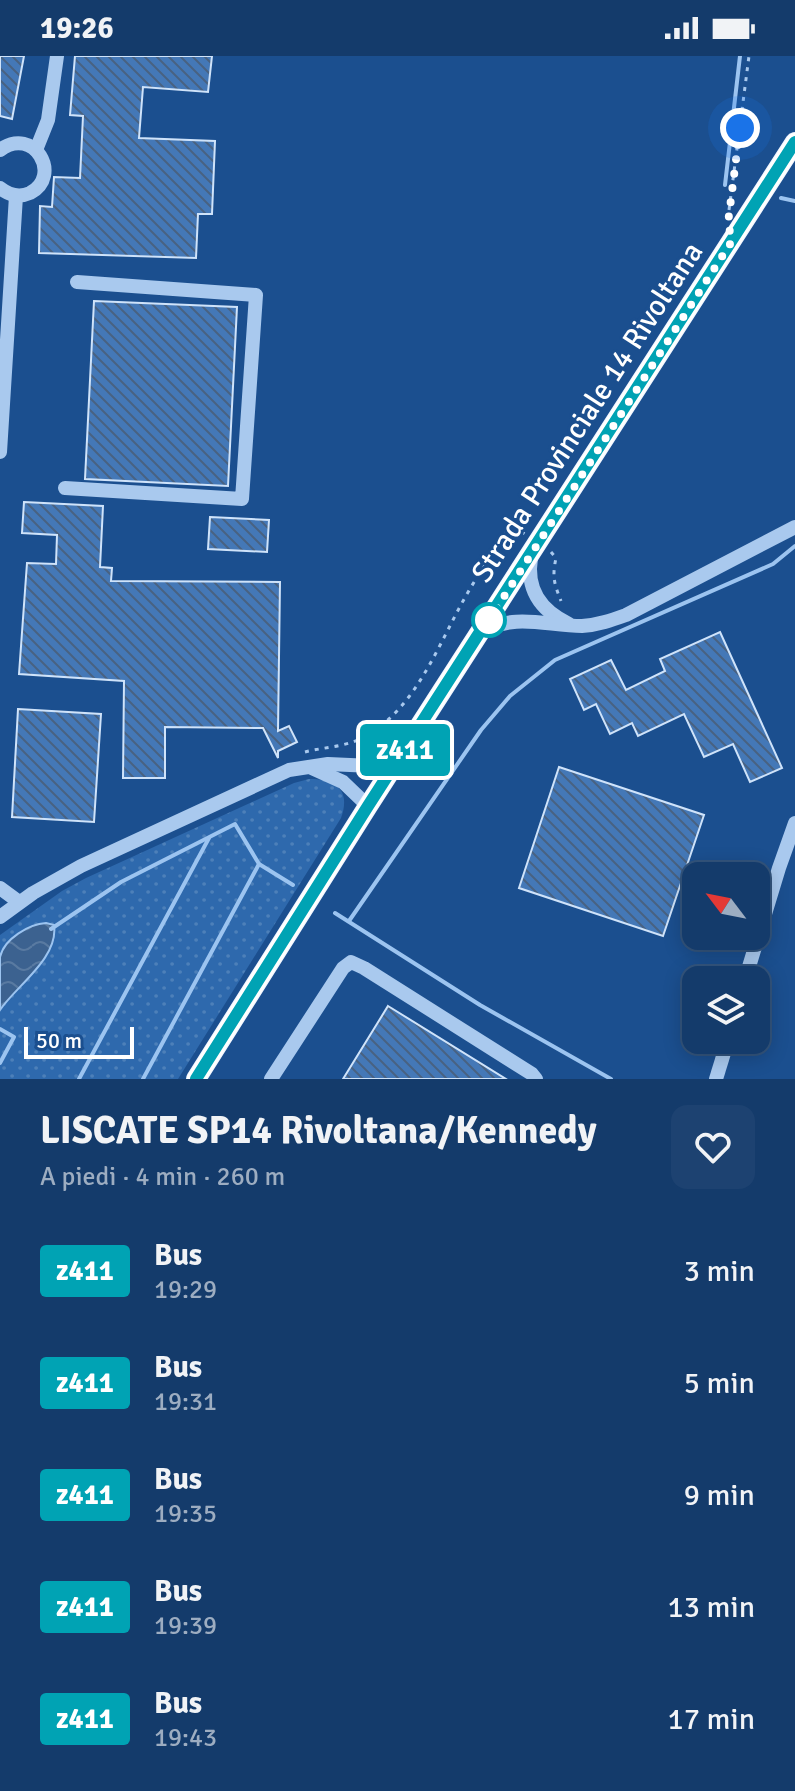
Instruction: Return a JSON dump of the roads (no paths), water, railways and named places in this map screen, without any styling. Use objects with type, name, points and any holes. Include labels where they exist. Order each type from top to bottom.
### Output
[{"type":"main road","name":"Strada Provinciale 14 Rivoltana","points":[[196,1079],[795,142]]},
{"type":"street","points":[[36,150],[48,120],[57,56]]},
{"type":"street","points":[[0,150],[7,145],[29,145],[36,150],[44,165],[43,178],[32,191],[16,196],[0,188]]},
{"type":"street","points":[[0,452],[2,380],[16,196]]},
{"type":"street","points":[[65,488],[242,499],[256,295],[77,282]]},
{"type":"street","points":[[480,634],[493,626],[510,622],[594,625],[626,615],[795,527]]},
{"type":"street","points":[[535,548],[530,580],[536,596],[559,619],[573,625]]},
{"type":"street","points":[[0,917],[19,902],[81,866],[289,770],[328,764],[394,767]]},
{"type":"street","points":[[308,766],[339,779],[368,806]]},
{"type":"street","points":[[749,966],[795,823]]},
{"type":"street","points":[[0,888],[19,902]]},
{"type":"street","points":[[271,1079],[343,968],[351,962],[536,1079]]},
{"type":"street","points":[[716,1079],[724,1054]]},
{"type":"water","points":[[46,923],[54,925],[50,949],[0,1010],[2,950],[18,934]]},
{"type":"waterway","points":[[725,185],[740,56]]},
{"type":"waterway","points":[[781,198],[795,201]]},
{"type":"waterway","points":[[349,921],[481,730],[510,696],[555,660],[773,564],[795,546]]},
{"type":"waterway","points":[[51,929],[121,882],[235,824],[259,864],[293,885]]},
{"type":"waterway","points":[[79,1079],[209,838]]},
{"type":"waterway","points":[[143,1079],[259,864]]},
{"type":"waterway","points":[[335,913],[480,1005],[611,1079]]},
{"type":"waterway","points":[[0,1029],[14,1037],[0,1063]]}]
